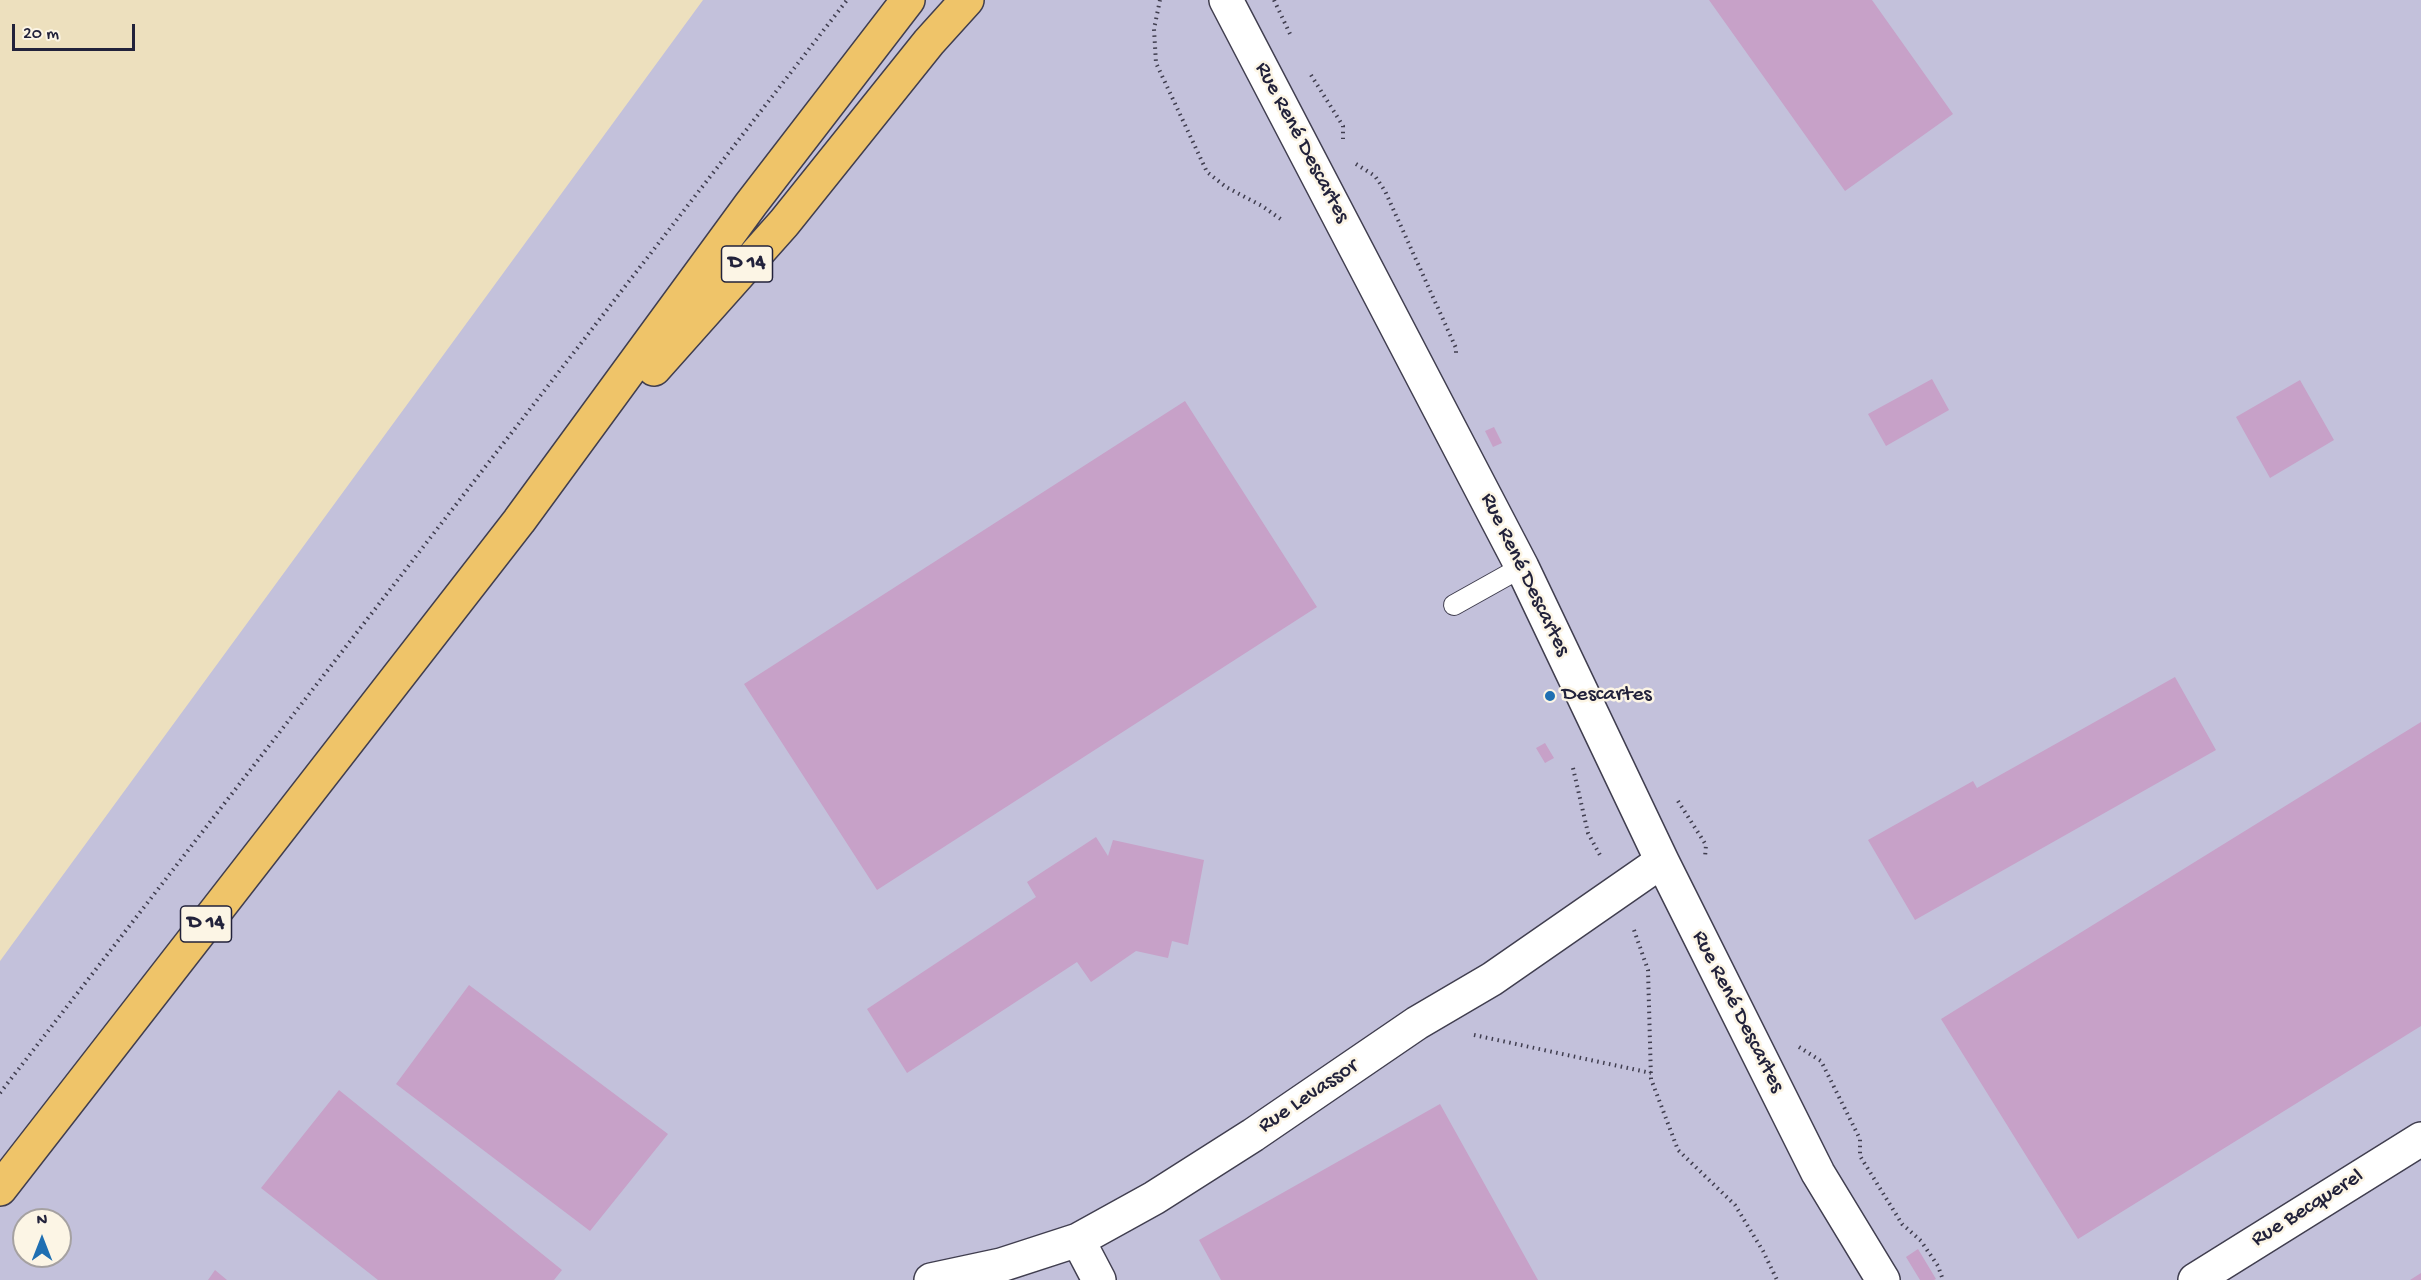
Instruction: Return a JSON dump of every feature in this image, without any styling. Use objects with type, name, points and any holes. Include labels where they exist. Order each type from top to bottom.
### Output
[{"type":"main road","name":"D 14","points":[[0,1190],[519,521],[751,204],[908,0]]},
{"type":"main road","name":"D 14","points":[[519,521],[784,223],[928,42],[967,0]]},
{"type":"street","name":"Rue René Descartes","points":[[1226,0],[1522,567],[1662,861],[1818,1173],[1883,1280]]},
{"type":"street","name":"Rue Levassor","points":[[931,1280],[1001,1265],[1078,1240],[1154,1198],[1417,1023],[1492,979],[1662,861]]},
{"type":"street","name":"Rue Becquerel","points":[[2195,1280],[2421,1138]]},
{"type":"street","points":[[1078,1240],[1099,1280]]},
{"type":"lane","points":[[1454,605],[1522,567]]},
{"type":"path","points":[[0,1093],[847,0]]},
{"type":"path","points":[[1160,0],[1154,29],[1156,63],[1207,172],[1282,220]]},
{"type":"path","points":[[1570,757],[1588,833],[1604,862]]},
{"type":"path","points":[[1634,930],[1648,970],[1651,1079],[1678,1150],[1735,1204],[1777,1280]]},
{"type":"path","points":[[1417,1023],[1651,1073]]},
{"type":"shaded area","points":[[703,0],[2421,0],[2421,1280],[0,1280],[0,961]]},
{"type":"building","points":[[1709,0],[1872,0],[1953,114],[1845,191]]},
{"type":"building","points":[[1932,379],[1949,410],[1886,446],[1868,414]]},
{"type":"building","points":[[2300,380],[2334,440],[2270,478],[2236,417]]},
{"type":"building","points":[[1185,401],[1317,607],[877,890],[744,684]]},
{"type":"building","points":[[1494,427],[1502,443],[1493,447],[1485,431]]},
{"type":"building","points":[[2175,677],[2216,750],[1915,920],[1868,840],[1973,781],[1977,788]]},
{"type":"building","points":[[2421,722],[2421,1026],[2078,1239],[1941,1019]]},
{"type":"building","points":[[1545,743],[1554,758],[1545,763],[1536,748]]},
{"type":"building","points":[[1096,837],[1108,856],[1113,840],[1204,860],[1188,945],[1172,941],[1168,958],[1136,951],[1091,982],[1077,962],[907,1073],[867,1009],[1036,897],[1027,882]]},
{"type":"building","points":[[469,985],[668,1134],[590,1231],[396,1084]]},
{"type":"building","points":[[339,1090],[562,1270],[554,1280],[378,1280],[261,1188]]},
{"type":"building","points":[[1440,1104],[1538,1280],[1221,1280],[1199,1240]]},
{"type":"building","points":[[1918,1249],[1936,1279],[1920,1280],[1906,1257]]},
{"type":"building","points":[[215,1270],[227,1280],[208,1280]]},
{"type":"building","points":[[2421,1273],[2421,1280],[2410,1280]]},
{"type":"place","name":"Descartes","points":[[1550,696]]}]
